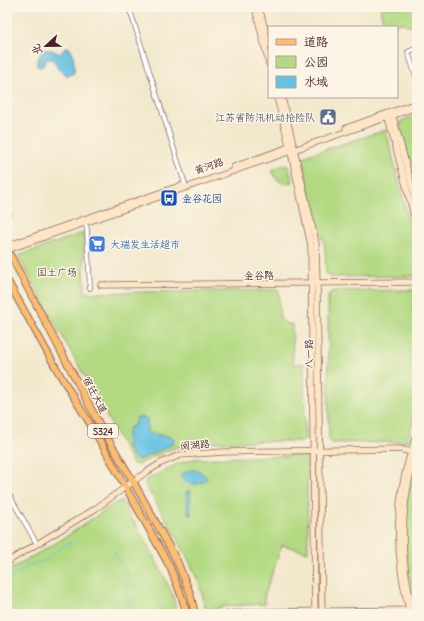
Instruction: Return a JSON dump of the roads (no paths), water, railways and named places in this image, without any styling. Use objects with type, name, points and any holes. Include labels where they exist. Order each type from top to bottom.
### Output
[{"type":"main road","points":[[255,7],[268,60]]},
{"type":"main road","points":[[259,7],[268,41]]},
{"type":"main road","name":"八一路","points":[[277,98],[292,148]]},
{"type":"main road","name":"八一路","points":[[282,98],[309,234],[315,283],[315,613]]},
{"type":"main road","name":"黄河路","points":[[391,115],[417,103]]},
{"type":"main road","name":"黄河路","points":[[7,250],[292,148],[417,107]]},
{"type":"main road","points":[[391,115],[417,205]]},
{"type":"main road","points":[[391,115],[417,227]]},
{"type":"main road","name":"黄河路","points":[[7,246],[186,186]]},
{"type":"main road","name":"宿迁大道","points":[[7,250],[95,416],[177,561],[190,593],[195,614]]},
{"type":"main road","name":"宿迁大道","points":[[7,280],[56,368],[95,432],[170,567],[187,614]]},
{"type":"main road","name":"金谷路","points":[[101,285],[417,282]]},
{"type":"main road","points":[[228,614],[242,612],[411,612],[400,572],[398,528],[402,488],[415,451],[417,432]]},
{"type":"main road","name":"阅湖路","points":[[7,562],[94,509],[161,463],[186,453],[399,449],[415,451]]},
{"type":"main road","name":"八一路","points":[[316,450],[322,613]]},
{"type":"street","points":[[129,7],[186,186]]},
{"type":"street","points":[[417,48],[409,51],[408,54],[417,79]]},
{"type":"street","points":[[85,223],[87,229],[90,288]]},
{"type":"street","points":[[7,492],[37,544]]},
{"type":"water","points":[[67,46],[70,48],[73,55],[74,73],[68,76],[57,68],[53,59],[46,59],[43,66],[37,66],[37,61],[43,50],[51,50],[60,54]]},
{"type":"water","points":[[141,417],[147,419],[147,433],[172,437],[174,439],[173,444],[139,460],[134,458],[128,450],[127,436],[130,427],[134,426],[136,418]]},
{"type":"water","points":[[193,470],[201,472],[207,478],[196,484],[185,481],[181,475]]},
{"type":"water","points":[[190,490],[190,516],[188,512],[186,493]]},
{"type":"waterway","points":[[7,581],[34,563],[49,559],[65,545],[73,542]]},
{"type":"waterway","points":[[114,552],[128,574],[127,593],[132,614]]},
{"type":"place","name":"江苏省防汛机动抢险队","points":[[328,117]]},
{"type":"place","name":"金谷花园","points":[[169,198]]},
{"type":"place","name":"大瑞发生活超市","points":[[97,244]]},
{"type":"park label","name":"国土广场","points":[[57,272]]}]
